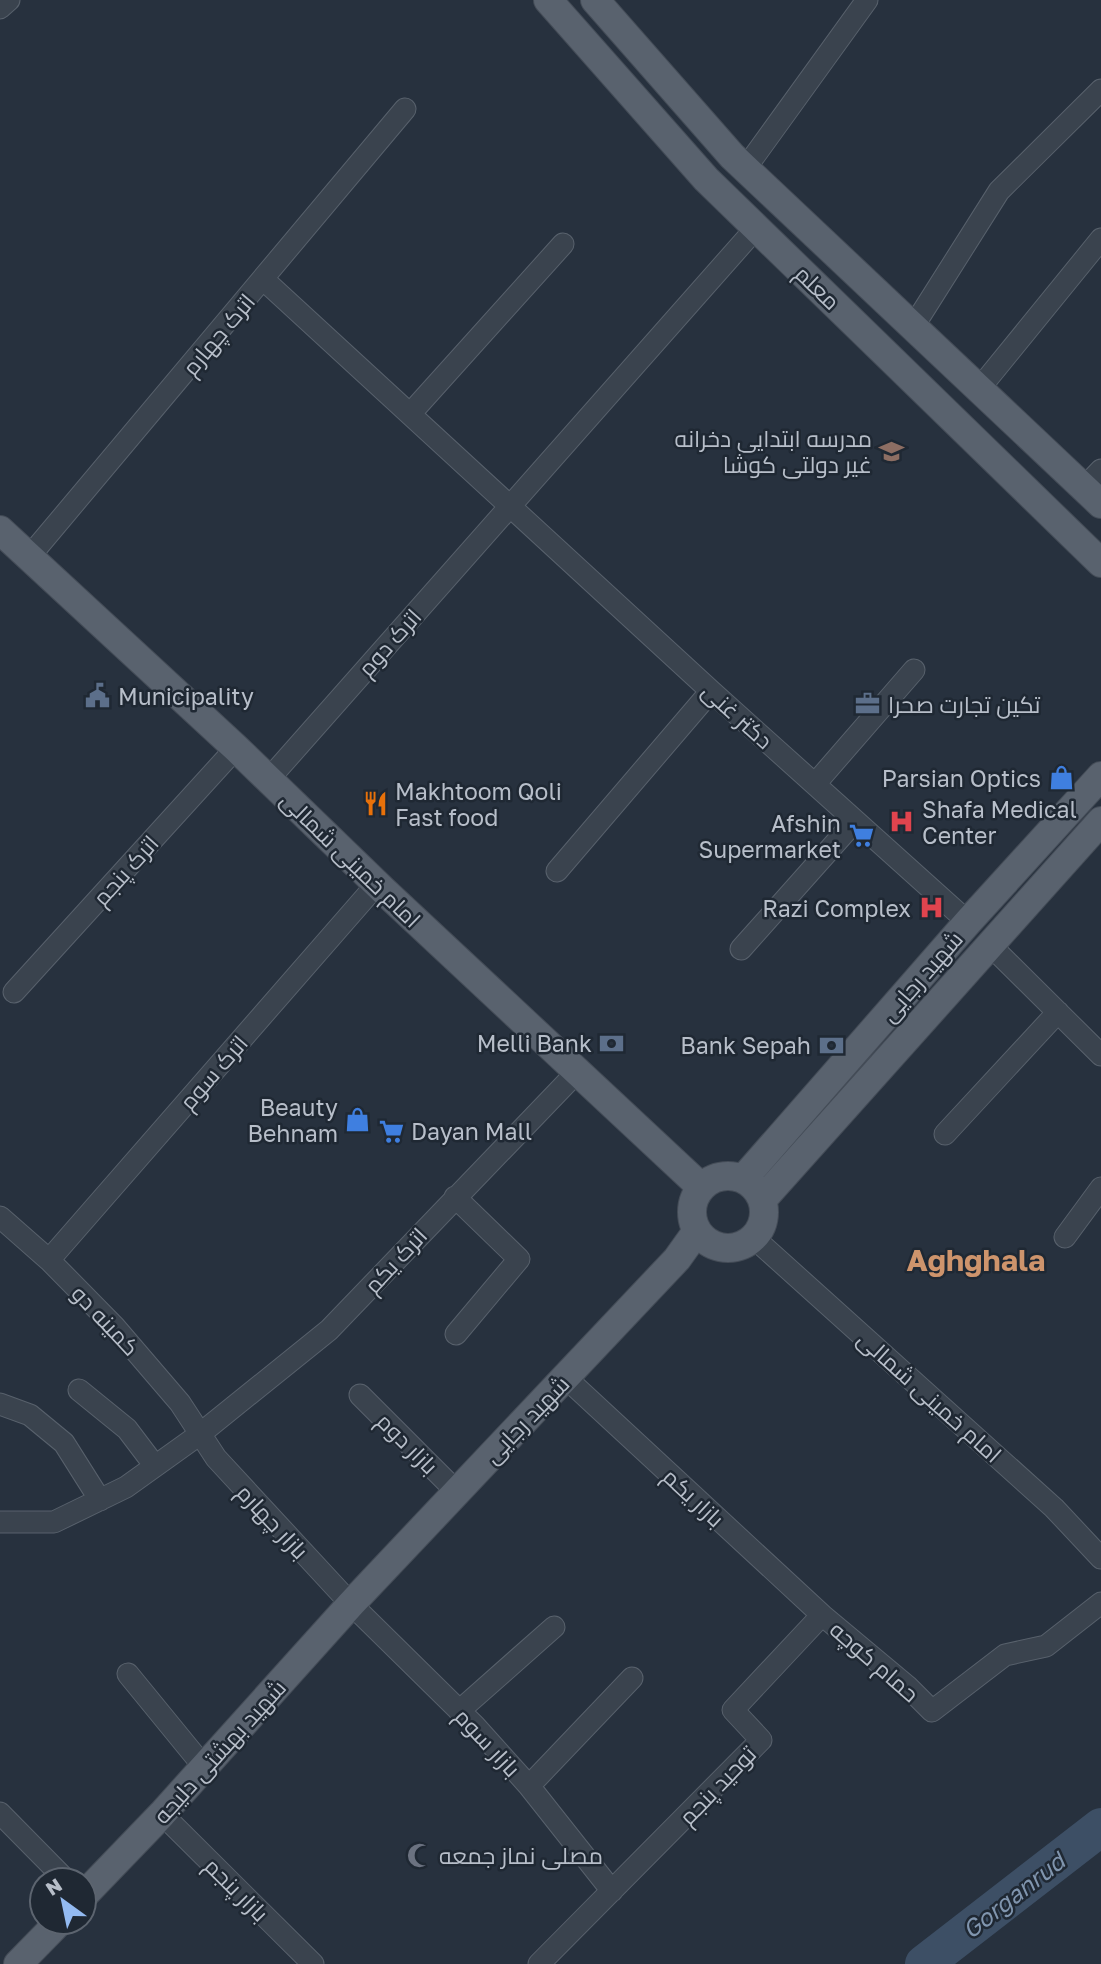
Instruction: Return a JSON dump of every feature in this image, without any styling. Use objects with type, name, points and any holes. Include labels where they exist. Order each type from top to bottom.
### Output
[{"type":"main road","name":"معلم","points":[[548,0],[706,179],[1101,562]]},
{"type":"main road","name":"معلم","points":[[605,4],[738,162],[979,389],[1095,487]]},
{"type":"main road","points":[[706,179],[710,155],[738,162]]},
{"type":"main road","name":"امام خمینی شمالی","points":[[0,530],[236,748],[701,1187]]},
{"type":"main road","name":"شهید رجایی","points":[[744,1178],[968,922],[1101,776]]},
{"type":"main road","name":"شهید رجایی","points":[[763,1199],[1101,821]]},
{"type":"main road","points":[[729,1175],[744,1178],[755,1187],[763,1199],[765,1213],[762,1226],[754,1238],[743,1245],[717,1247],[706,1241],[697,1231],[692,1220],[692,1209],[701,1187],[713,1178],[729,1175]]},
{"type":"main road","name":"شهید رجایی","points":[[351,1604],[677,1259],[697,1231]]},
{"type":"main road","name":"شهید بهشتی دلیجه","points":[[98,1880],[162,1814],[351,1604]]},
{"type":"main road","points":[[18,1964],[45,1936]]},
{"type":"street","points":[[738,162],[867,0]]},
{"type":"street","points":[[913,327],[999,191],[1101,90]]},
{"type":"street","name":"اترک چهارم","points":[[29,557],[405,109]]},
{"type":"street","name":"اترک دوم","points":[[268,780],[756,228]]},
{"type":"street","points":[[979,389],[1101,239]]},
{"type":"street","points":[[410,414],[563,244]]},
{"type":"street","name":"دکتر غنی","points":[[264,280],[711,691],[968,922]]},
{"type":"street","points":[[815,784],[914,670]]},
{"type":"street","points":[[557,871],[711,691]]},
{"type":"street","name":"اترک پنجم","points":[[14,992],[236,748]]},
{"type":"street","points":[[741,949],[855,821]]},
{"type":"street","name":"اترک سوم","points":[[49,1260],[377,884]]},
{"type":"street","points":[[991,946],[1101,1055]]},
{"type":"street","points":[[945,1134],[1058,1012]]},
{"type":"street","name":"اترک یکم","points":[[0,1522],[54,1521],[126,1487],[200,1434],[329,1331],[577,1072]]},
{"type":"street","points":[[1065,1237],[1101,1188]]},
{"type":"street","points":[[455,1197],[519,1259],[456,1334]]},
{"type":"street","name":"کمینه دو","points":[[0,1217],[49,1260],[114,1326],[180,1403],[200,1434]]},
{"type":"street","name":"امام خمینی شمالی","points":[[754,1238],[1054,1508],[1101,1558]]},
{"type":"street","name":"بازار یکم","points":[[566,1378],[822,1615]]},
{"type":"street","points":[[79,1390],[127,1429],[155,1466]]},
{"type":"street","name":"بازار دوم","points":[[360,1395],[456,1492]]},
{"type":"street","points":[[0,1404],[30,1415],[64,1443],[100,1500]]},
{"type":"street","name":"بازار چهارم","points":[[200,1434],[216,1458],[351,1604]]},
{"type":"street","name":"حمام کوچه","points":[[822,1615],[932,1711],[1005,1655],[1046,1646],[1101,1603]]},
{"type":"street","name":"بازار سوم","points":[[351,1604],[458,1711],[528,1786],[612,1891]]},
{"type":"street","name":"توحید پنجم","points":[[612,1891],[761,1740],[733,1710],[822,1615]]},
{"type":"street","points":[[458,1711],[554,1627]]},
{"type":"street","points":[[128,1674],[204,1767]]},
{"type":"street","points":[[528,1786],[632,1678]]},
{"type":"street","points":[[0,1813],[52,1866]]},
{"type":"street","name":"بازار پنجم","points":[[162,1814],[313,1964]]},
{"type":"street","points":[[539,1964],[612,1891]]},
{"type":"waterway","name":"Gorganrud","points":[[924,1964],[1101,1827]]},
{"type":"place","name":"مدرسه ابتدایی دخرانه غیر دولتی کوشا","points":[[892,451]]},
{"type":"place","name":"Municipality","points":[[98,696]]},
{"type":"place","name":"تکین تجارت صحرا","points":[[868,704]]},
{"type":"place","name":"Parsian Optics","points":[[1061,778]]},
{"type":"place","name":"Makhtoom Qoli Fast food","points":[[375,804]]},
{"type":"place","name":"Shafa Medical Center","points":[[902,822]]},
{"type":"place","name":"Afshin Supermarket","points":[[861,836]]},
{"type":"place","name":"Razi Complex","points":[[931,908]]},
{"type":"place","name":"Melli Bank","points":[[612,1043]]},
{"type":"place","name":"Bank Sepah","points":[[831,1045]]},
{"type":"place","name":"Beauty Behnam","points":[[358,1120]]},
{"type":"place","name":"Dayan Mall","points":[[391,1131]]},
{"type":"place","name":"مصلی نماز جمعه","points":[[419,1855]]},
{"type":"district","name":"Aghghala","points":[[976,1260]]}]
